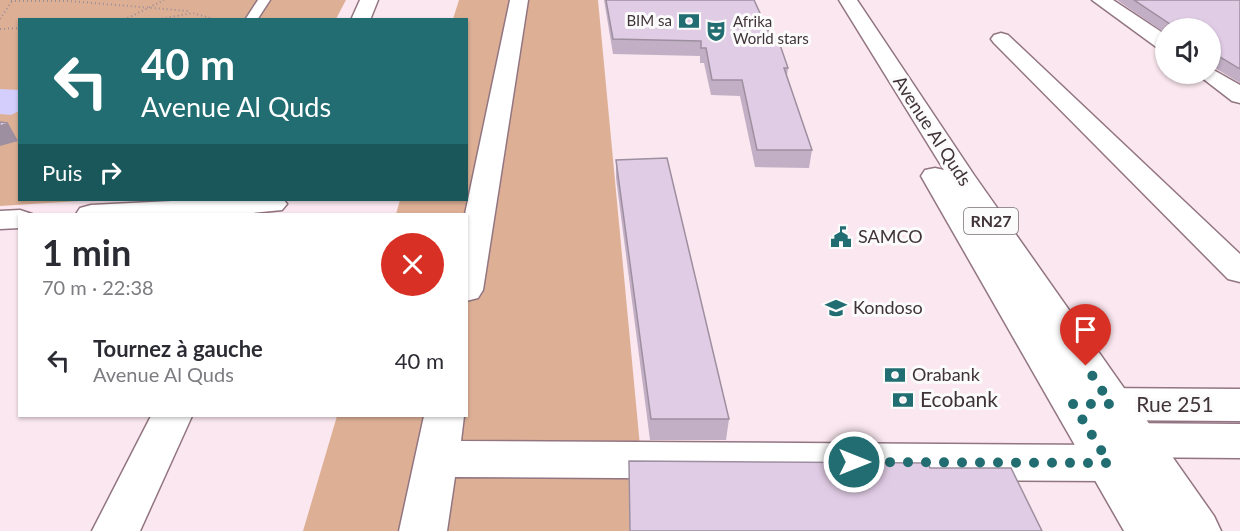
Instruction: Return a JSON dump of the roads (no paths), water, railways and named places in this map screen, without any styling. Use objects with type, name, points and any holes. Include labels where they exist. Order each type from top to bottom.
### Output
[{"type":"street","points":[[361,18],[369,0]]},
{"type":"street","points":[[468,279],[519,0]]},
{"type":"street","name":"Avenue Al Quds","points":[[829,0],[1104,430],[1197,531]]},
{"type":"street","name":"Avenue Al Quds","points":[[848,0],[1104,430],[1150,531]]},
{"type":"street","points":[[1101,0],[1155,37]]},
{"type":"street","points":[[1002,39],[1240,272]]},
{"type":"street","points":[[1221,83],[1240,96]]},
{"type":"street","points":[[108,213],[147,201]]},
{"type":"street","points":[[126,213],[271,206]]},
{"type":"street","name":"Rue 251","points":[[1104,430],[1240,405]]},
{"type":"street","points":[[116,531],[171,417]]},
{"type":"street","points":[[423,531],[444,417]]},
{"type":"street","points":[[436,459],[1104,430]]},
{"type":"street","name":"Rue 251","points":[[1104,430],[1240,441]]},
{"type":"lane","points":[[252,18],[264,0]]},
{"type":"place","name":"BIM sa","points":[[689,21]]},
{"type":"place","name":"Afrika World stars","points":[[716,31]]},
{"type":"place","name":"SAMCO","points":[[841,237]]},
{"type":"place","name":"Kondoso","points":[[836,308]]},
{"type":"place","name":"Orabank","points":[[895,375]]},
{"type":"place","name":"Ecobank","points":[[903,400]]}]
